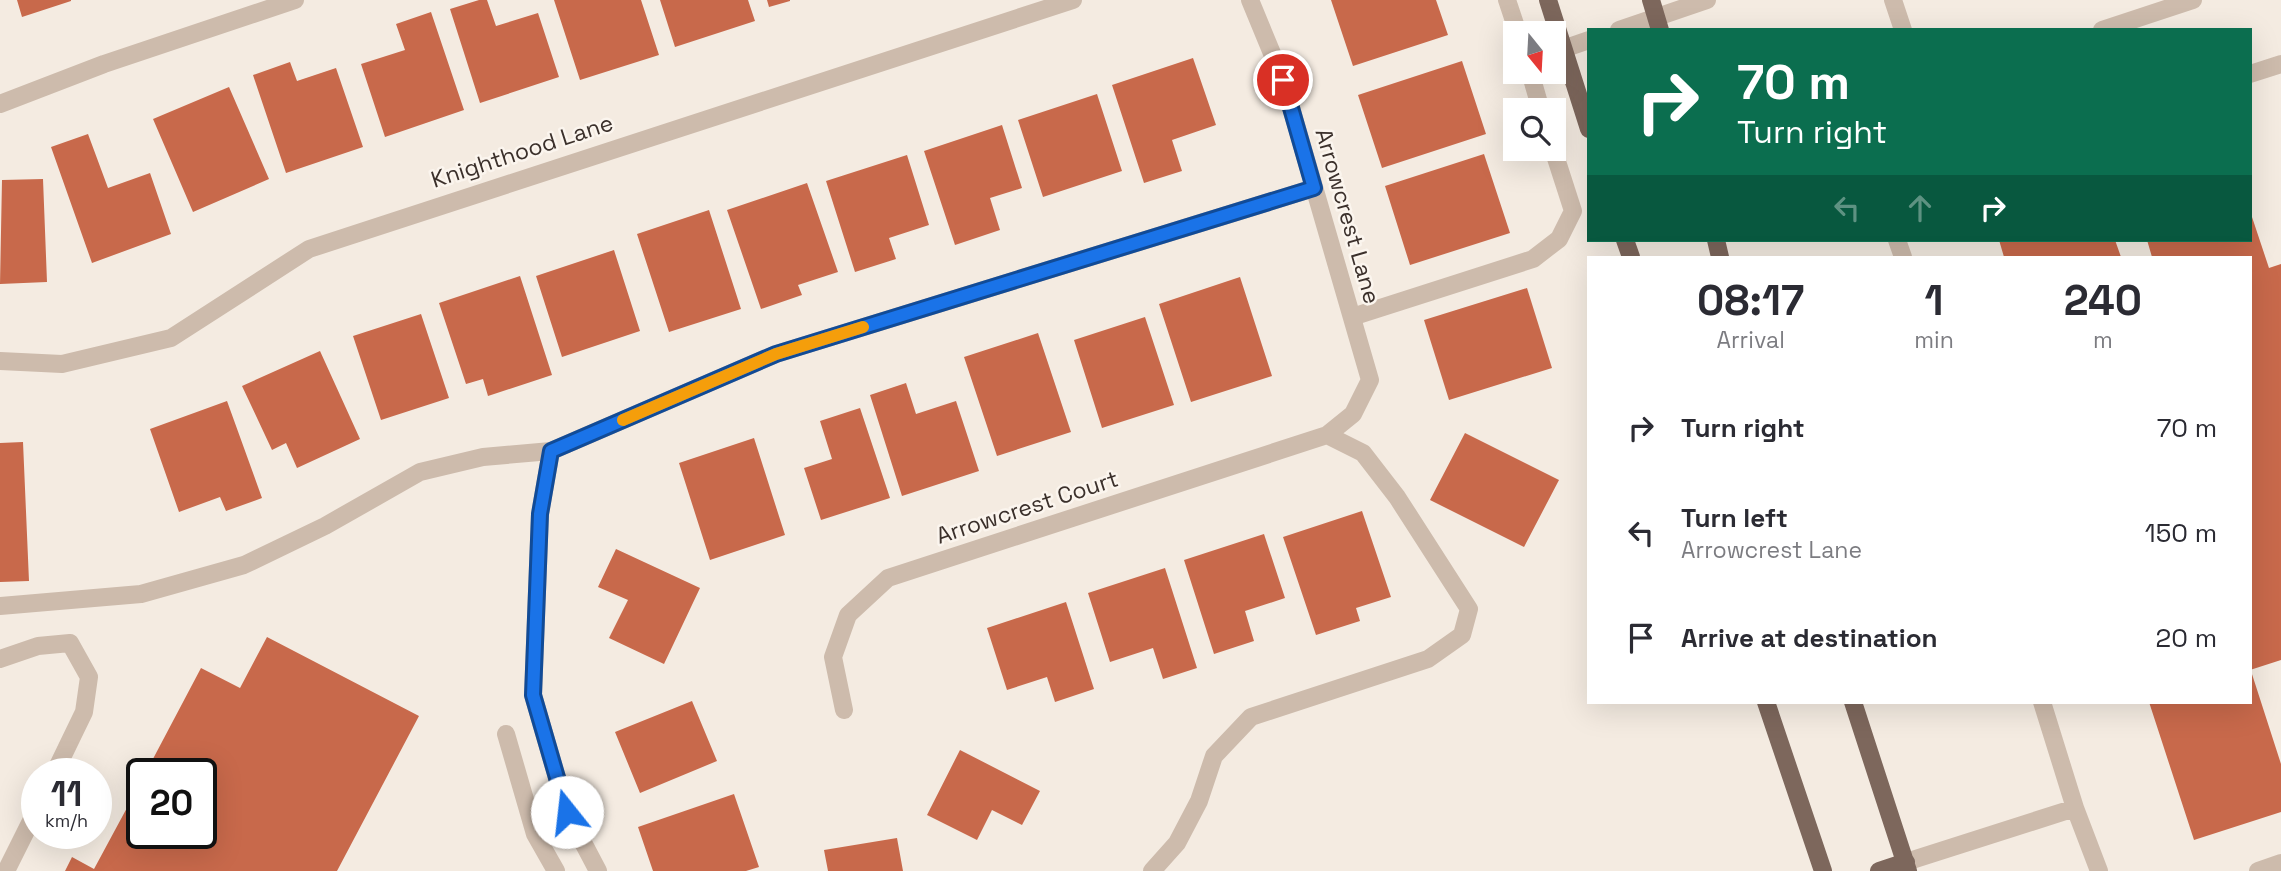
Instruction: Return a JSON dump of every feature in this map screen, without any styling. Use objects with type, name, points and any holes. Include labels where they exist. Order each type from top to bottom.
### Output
[{"type":"main road","points":[[1548,0],[1554,21]]},
{"type":"main road","points":[[1566,58],[1587,123]]},
{"type":"main road","points":[[1767,704],[1823,871]]},
{"type":"main road","points":[[1854,704],[1907,867],[1880,871]]},
{"type":"street","points":[[0,104],[104,64],[295,0]]},
{"type":"street","name":"Knighthood Lane","points":[[0,361],[62,364],[172,338],[309,248],[1073,0]]},
{"type":"street","name":"Arrowcrest Lane","points":[[1250,0],[1283,80],[1370,380],[1353,414],[1327,436]]},
{"type":"street","points":[[1507,0],[1514,21]]},
{"type":"street","points":[[1624,28],[1707,0]]},
{"type":"street","points":[[1893,0],[1902,28]]},
{"type":"street","points":[[2108,28],[2193,0]]},
{"type":"street","points":[[1566,48],[1587,41]]},
{"type":"street","points":[[2252,73],[2281,64]]},
{"type":"street","points":[[1352,317],[1532,259],[1559,239],[1573,211],[1557,161]]},
{"type":"street","points":[[0,606],[141,594],[244,565],[326,526],[420,472],[483,457],[551,451],[776,354],[1314,188]]},
{"type":"street","points":[[1152,871],[1177,843],[1199,800],[1214,755],[1251,717],[1428,659],[1462,635],[1469,609],[1397,497],[1363,453],[1327,436]]},
{"type":"street","name":"Arrowcrest Court","points":[[844,710],[834,657],[848,615],[888,578],[1327,436]]},
{"type":"street","points":[[551,451],[540,514],[533,695],[567,812],[598,871]]},
{"type":"street","points":[[0,659],[38,646],[70,643],[89,677],[84,712],[62,758]]},
{"type":"street","points":[[2043,704],[2075,808],[2099,871]]},
{"type":"street","points":[[506,734],[535,834],[556,871]]},
{"type":"street","points":[[1907,867],[2075,808]]},
{"type":"street","points":[[6,871],[21,841]]},
{"type":"street","points":[[2258,871],[2281,863]]},
{"type":"building","points":[[17,0],[71,0],[71,1],[22,17]]},
{"type":"building","points":[[487,0],[496,26],[538,13],[559,77],[480,103],[450,9]]},
{"type":"building","points":[[554,0],[641,0],[659,55],[580,80]]},
{"type":"building","points":[[660,0],[748,0],[755,21],[675,47]]},
{"type":"building","points":[[767,0],[790,0],[790,1],[769,7]]},
{"type":"building","points":[[1331,0],[1436,0],[1448,35],[1353,66]]},
{"type":"building","points":[[431,12],[464,110],[385,137],[361,64],[405,50],[396,24]]},
{"type":"building","points":[[1193,58],[1216,125],[1172,140],[1182,171],[1144,183],[1112,85]]},
{"type":"building","points":[[1462,61],[1486,134],[1382,168],[1358,95]]},
{"type":"building","points":[[290,62],[297,81],[336,68],[363,147],[286,173],[253,75]]},
{"type":"building","points":[[229,87],[269,179],[193,212],[153,119]]},
{"type":"building","points":[[1097,94],[1122,171],[1043,197],[1018,120]]},
{"type":"building","points":[[1002,125],[1022,188],[990,198],[1000,230],[955,245],[924,151]]},
{"type":"building","points":[[88,134],[108,188],[150,173],[171,234],[92,263],[51,147]]},
{"type":"building","points":[[1484,154],[1510,233],[1410,265],[1385,186]]},
{"type":"building","points":[[907,155],[929,225],[889,238],[896,259],[855,272],[826,181]]},
{"type":"building","points":[[43,179],[47,282],[0,284],[2,180]]},
{"type":"building","points":[[807,183],[838,272],[798,285],[802,295],[761,309],[727,210]]},
{"type":"building","points":[[709,210],[741,309],[669,332],[637,234]]},
{"type":"building","points":[[2252,217],[2269,268],[2281,264],[2281,660],[2252,669],[2252,256],[2152,256],[2148,242],[2252,242]]},
{"type":"building","points":[[2000,242],[2116,242],[2121,256],[2004,256]]},
{"type":"building","points":[[614,250],[640,331],[562,357],[536,276]]},
{"type":"building","points":[[520,276],[552,375],[488,396],[483,379],[466,384],[439,303]]},
{"type":"building","points":[[1240,277],[1272,376],[1191,402],[1159,304]]},
{"type":"building","points":[[1527,288],[1552,368],[1449,400],[1424,320]]},
{"type":"building","points":[[421,314],[449,398],[381,420],[353,336]]},
{"type":"building","points":[[1145,317],[1174,405],[1102,428],[1074,340]]},
{"type":"building","points":[[1038,333],[1071,432],[997,456],[964,357]]},
{"type":"building","points":[[320,351],[360,439],[297,468],[286,443],[272,450],[242,386]]},
{"type":"building","points":[[906,383],[916,414],[956,401],[979,471],[902,496],[870,395]]},
{"type":"building","points":[[227,401],[262,498],[226,511],[220,497],[179,512],[150,429]]},
{"type":"building","points":[[860,408],[890,498],[821,520],[804,468],[832,459],[820,421]]},
{"type":"building","points":[[1465,433],[1559,480],[1524,547],[1430,500]]},
{"type":"building","points":[[754,438],[785,535],[710,560],[679,463]]},
{"type":"building","points":[[23,442],[29,581],[0,582],[0,443]]},
{"type":"building","points":[[1362,511],[1391,597],[1356,608],[1360,621],[1316,635],[1283,537]]},
{"type":"building","points":[[1264,534],[1285,598],[1245,611],[1254,641],[1214,654],[1184,560]]},
{"type":"building","points":[[616,549],[700,588],[664,664],[609,638],[628,600],[598,587]]},
{"type":"building","points":[[1165,568],[1197,668],[1163,679],[1153,648],[1110,662],[1088,593]]},
{"type":"building","points":[[1066,602],[1094,689],[1055,702],[1047,677],[1007,690],[987,628]]},
{"type":"building","points":[[267,637],[419,716],[337,871],[65,871],[72,857],[94,869],[105,849],[112,849],[112,836],[126,810],[126,849],[217,849],[217,758],[153,758],[201,668],[240,688]]},
{"type":"building","points":[[2252,674],[2281,764],[2281,812],[2194,840],[2150,704],[2252,704]]},
{"type":"building","points":[[692,701],[717,761],[640,793],[615,732]]},
{"type":"building","points":[[960,750],[1040,791],[1022,825],[992,810],[977,840],[927,815]]},
{"type":"building","points":[[734,794],[759,867],[746,871],[653,871],[638,827]]},
{"type":"building","points":[[897,838],[903,871],[828,871],[824,850]]},
{"type":"slow traffic","points":[[623,420],[776,354],[863,327]]},
{"type":"route","points":[[567,812],[533,695],[540,514],[551,451],[776,354],[1314,188],[1283,80]]}]
